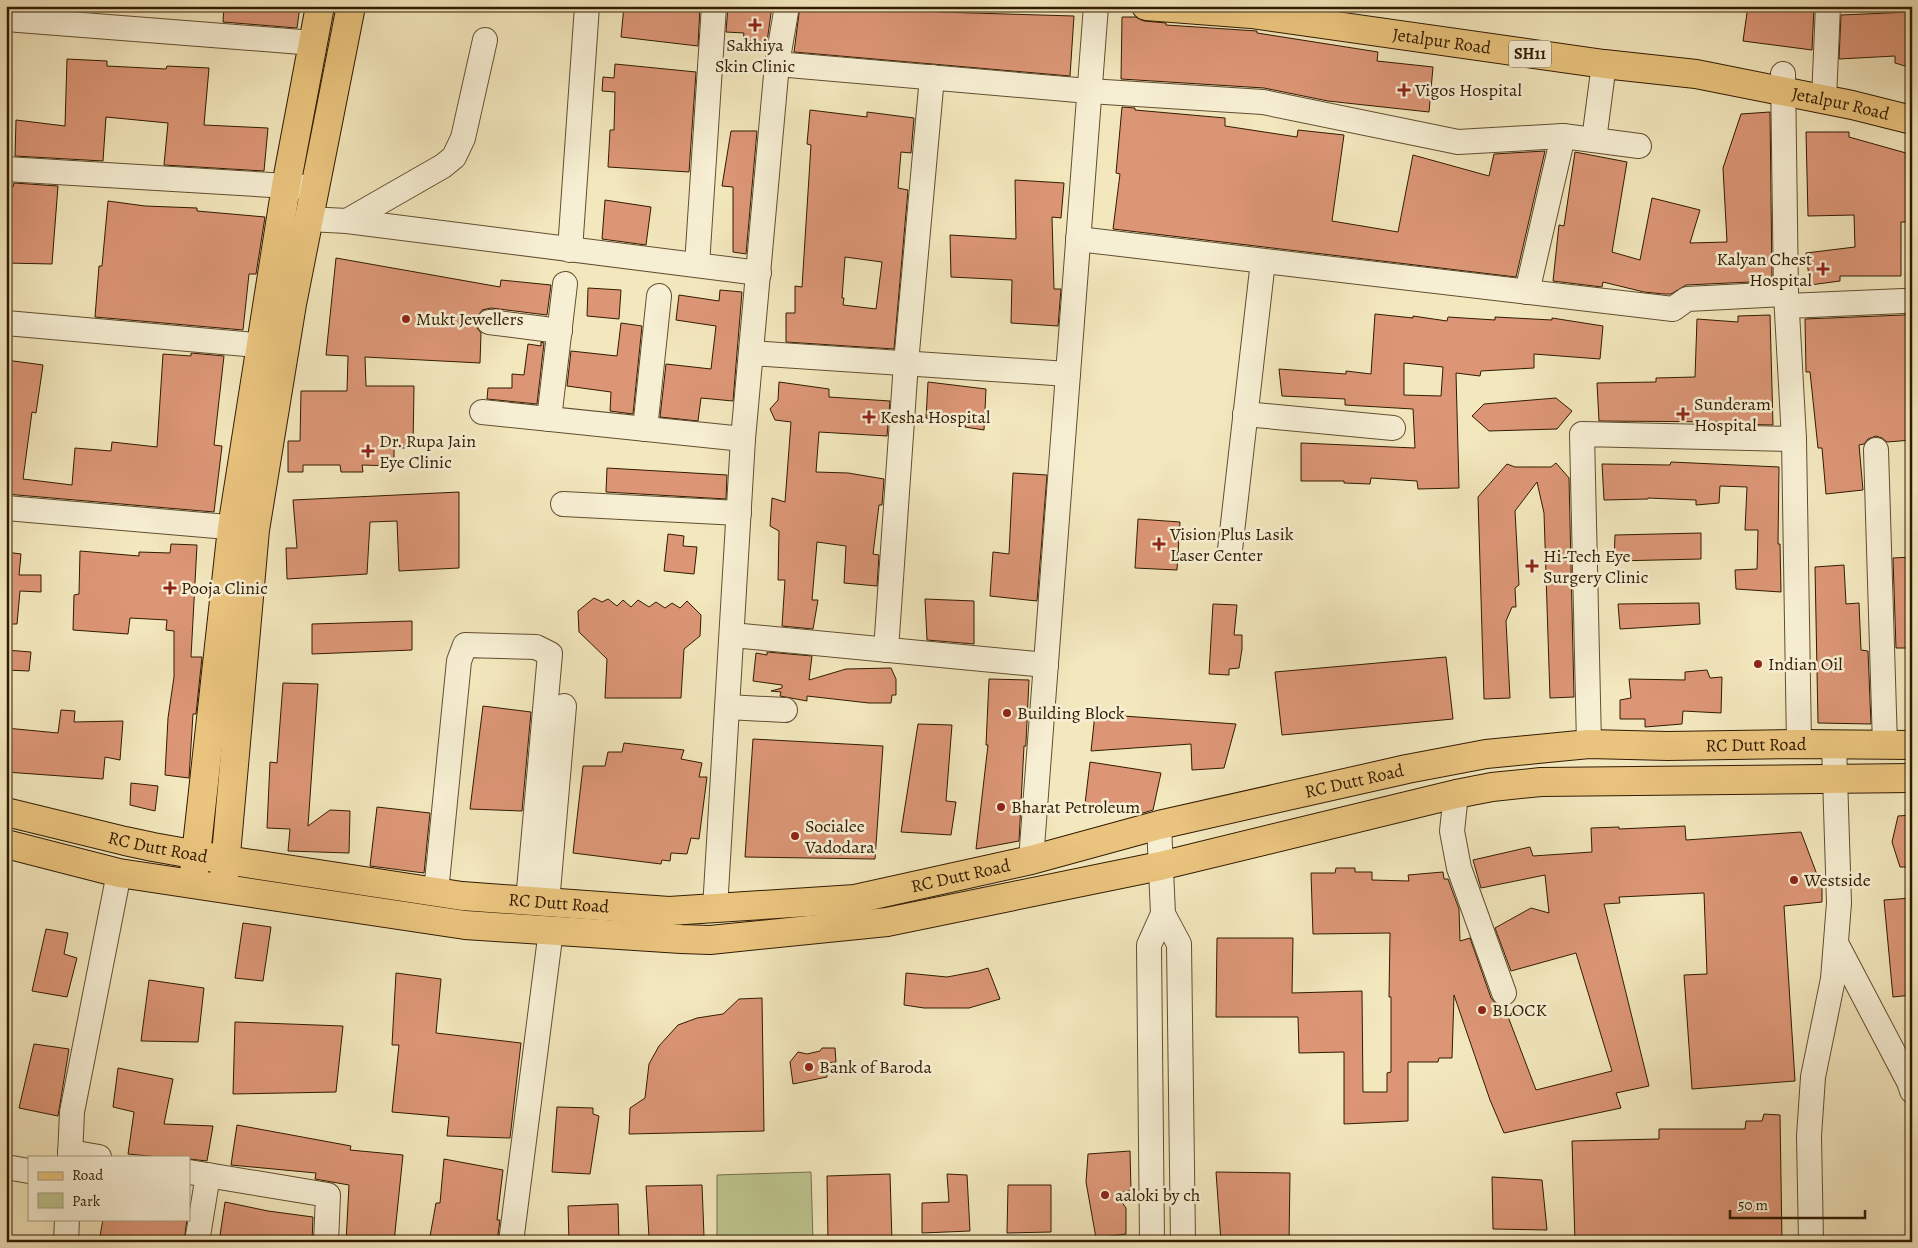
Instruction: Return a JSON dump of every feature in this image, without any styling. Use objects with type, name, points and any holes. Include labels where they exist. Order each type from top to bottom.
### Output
[{"type":"main road","points":[[193,884],[195,854],[272,347],[286,186],[320,6]]},
{"type":"main road","points":[[272,347],[308,219],[351,6]]},
{"type":"main road","name":"Jetalpur Road","points":[[1146,6],[1251,10],[1604,64],[1783,82]]},
{"type":"main road","name":"Jetalpur Road","points":[[1323,6],[1608,48],[1693,58],[1783,82],[1824,90],[1912,102]]},
{"type":"main road","name":"Jetalpur Road","points":[[1824,90],[1912,120]]},
{"type":"main road","points":[[224,888],[243,529]]},
{"type":"main road","name":"RC Dutt Road","points":[[6,812],[125,841],[226,860],[462,896],[670,911],[855,898],[1031,860],[1159,826],[1407,769],[1486,754],[1589,744],[1668,746],[1912,745]]},
{"type":"main road","name":"RC Dutt Road","points":[[6,844],[118,873],[465,925],[681,940],[710,940],[870,924],[1160,866],[1456,794],[1492,787],[1541,782],[1912,778]]},
{"type":"street","points":[[570,250],[587,6]]},
{"type":"street","points":[[696,265],[714,6]]},
{"type":"street","points":[[715,909],[743,439],[777,64],[787,6]]},
{"type":"street","points":[[1031,860],[1096,6]]},
{"type":"street","points":[[1824,90],[1828,6]]},
{"type":"street","points":[[6,19],[314,42]]},
{"type":"street","points":[[347,221],[443,166],[454,157],[463,138],[485,40]]},
{"type":"street","points":[[777,64],[1089,91],[1263,102],[1458,142],[1563,136],[1639,146]]},
{"type":"street","points":[[1594,140],[1604,64]]},
{"type":"street","points":[[886,650],[906,363],[932,77]]},
{"type":"street","points":[[1783,82],[1787,300],[1794,439],[1799,744]]},
{"type":"street","points":[[1527,292],[1563,136]]},
{"type":"street","points":[[6,169],[314,187]]},
{"type":"street","points":[[308,219],[347,221],[759,273]]},
{"type":"street","points":[[1078,239],[1673,309],[1687,299],[1903,300]]},
{"type":"street","points":[[1230,550],[1262,261]]},
{"type":"street","points":[[550,419],[565,284]]},
{"type":"street","points":[[646,429],[659,296]]},
{"type":"street","points":[[490,322],[560,331]]},
{"type":"street","points":[[6,323],[272,347]]},
{"type":"street","points":[[751,353],[1068,374]]},
{"type":"street","points":[[482,412],[743,439]]},
{"type":"street","points":[[1245,414],[1393,428]]},
{"type":"street","points":[[1589,744],[1582,434],[1794,439]]},
{"type":"street","points":[[1876,450],[1885,745]]},
{"type":"street","points":[[563,504],[739,513]]},
{"type":"street","points":[[6,508],[243,529]]},
{"type":"street","points":[[732,635],[1046,665]]},
{"type":"street","points":[[436,892],[459,661],[465,645],[536,647],[550,654],[537,902]]},
{"type":"street","points":[[537,902],[564,706]]},
{"type":"street","points":[[727,707],[785,710]]},
{"type":"street","points":[[1811,1242],[1810,1136],[1813,1077],[1833,979],[1839,903],[1834,745]]},
{"type":"street","points":[[1456,794],[1452,831],[1459,868],[1504,994]]},
{"type":"street","points":[[1159,826],[1163,914],[1179,944],[1183,1242]]},
{"type":"street","points":[[89,1156],[70,1154],[72,1112],[118,873]]},
{"type":"street","points":[[1152,1242],[1149,945],[1163,914]]},
{"type":"street","points":[[511,1242],[551,930]]},
{"type":"street","points":[[1836,943],[1912,1091]]},
{"type":"street","points":[[6,1168],[28,1171]]},
{"type":"street","points":[[196,1242],[198,1174],[328,1195],[326,1242]]},
{"type":"street","points":[[66,1242],[67,1220]]},
{"type":"green space","points":[[811,1172],[813,1242],[717,1242],[717,1175]]},
{"type":"building","points":[[22,6],[77,6],[77,11]]},
{"type":"building","points":[[224,6],[300,6],[297,28],[223,22]]},
{"type":"building","points":[[624,6],[700,6],[698,46],[621,37]]},
{"type":"building","points":[[728,6],[772,6],[767,42],[743,40],[744,33],[726,32]]},
{"type":"building","points":[[800,6],[938,6],[938,12],[1074,16],[1070,76],[794,52]]},
{"type":"building","points":[[1748,6],[1814,7],[1812,50],[1743,41]]},
{"type":"building","points":[[1912,12],[1912,68],[1895,63],[1895,56],[1839,59],[1841,15]]},
{"type":"building","points":[[1122,17],[1136,17],[1144,21],[1166,23],[1166,25],[1257,31],[1257,33],[1378,52],[1377,61],[1433,67],[1429,112],[1328,101],[1264,88],[1121,79]]},
{"type":"building","points":[[67,59],[107,61],[107,66],[166,69],[167,66],[209,68],[204,125],[268,128],[264,171],[164,165],[168,123],[106,117],[103,161],[15,156],[16,120],[65,126]]},
{"type":"building","points":[[615,64],[696,72],[689,172],[608,167],[610,130],[614,130],[615,92],[602,91],[603,77],[614,78]]},
{"type":"building","points":[[1122,107],[1135,108],[1135,110],[1225,118],[1225,126],[1297,137],[1298,130],[1344,135],[1332,221],[1398,232],[1413,155],[1489,176],[1494,154],[1545,151],[1516,277],[1113,229],[1120,174],[1116,173]]},
{"type":"building","points":[[810,110],[867,117],[867,112],[914,118],[911,153],[901,152],[898,188],[908,190],[894,349],[786,342],[786,313],[795,313],[795,286],[802,287],[811,145],[807,144]],"holes":[[[845,257],[882,262],[876,309],[843,305]]]},
{"type":"building","points":[[1770,112],[1772,281],[1686,285],[1671,294],[1664,294],[1644,292],[1603,282],[1602,287],[1553,281],[1559,225],[1564,226],[1575,152],[1627,162],[1612,252],[1640,260],[1652,198],[1700,210],[1690,243],[1727,242],[1723,168],[1741,114]]},
{"type":"building","points":[[731,131],[757,131],[746,254],[733,252],[733,187],[722,186]]},
{"type":"building","points":[[1806,132],[1849,132],[1849,137],[1906,153],[1907,222],[1901,222],[1901,276],[1840,276],[1840,281],[1810,285],[1806,253],[1855,247],[1854,215],[1808,216]]},
{"type":"building","points":[[1015,180],[1064,183],[1061,218],[1052,217],[1054,289],[1061,289],[1058,326],[1011,323],[1012,280],[951,277],[950,235],[1016,239]]},
{"type":"building","points":[[14,183],[58,186],[52,264],[6,263],[9,187],[13,187]]},
{"type":"building","points":[[605,200],[651,207],[646,245],[602,239]]},
{"type":"building","points":[[108,201],[145,206],[197,208],[197,211],[265,217],[256,274],[249,274],[243,330],[95,317],[99,266],[102,266]]},
{"type":"building","points":[[336,258],[500,287],[501,280],[551,285],[547,315],[491,308],[482,310],[475,321],[481,333],[480,363],[365,357],[366,386],[414,386],[413,448],[394,448],[394,466],[362,465],[363,472],[341,472],[340,465],[303,465],[303,472],[288,472],[288,441],[300,441],[301,391],[347,391],[348,356],[326,355]]},
{"type":"building","points":[[588,288],[621,290],[619,319],[587,316]]},
{"type":"building","points":[[720,290],[742,292],[733,401],[701,398],[698,421],[660,417],[666,364],[711,369],[716,326],[676,320],[679,295],[719,301]]},
{"type":"building","points":[[1912,312],[1912,440],[1887,442],[1876,436],[1868,439],[1864,444],[1859,445],[1863,490],[1826,494],[1822,448],[1818,448],[1810,372],[1806,372],[1805,319],[1904,315]]},
{"type":"building","points":[[1375,314],[1413,318],[1413,316],[1447,321],[1448,317],[1495,320],[1495,317],[1552,320],[1552,318],[1603,326],[1600,359],[1534,354],[1534,368],[1481,371],[1480,376],[1456,373],[1459,488],[1418,489],[1417,481],[1371,478],[1370,484],[1344,483],[1344,481],[1301,481],[1301,443],[1415,448],[1413,409],[1345,405],[1345,399],[1282,396],[1279,369],[1346,374],[1346,371],[1371,374]],"holes":[[[1404,363],[1443,367],[1441,396],[1404,395]]]},
{"type":"building","points":[[1770,315],[1773,425],[1730,424],[1730,422],[1599,421],[1597,383],[1656,382],[1656,378],[1695,377],[1697,319],[1738,322],[1738,316]]},
{"type":"building","points":[[621,323],[642,326],[633,414],[610,411],[611,392],[567,386],[571,351],[617,356]]},
{"type":"building","points":[[541,342],[544,343],[537,404],[487,399],[488,388],[512,388],[512,374],[524,375],[528,344],[541,346]]},
{"type":"building","points":[[191,353],[224,356],[214,445],[222,446],[214,512],[6,494],[6,360],[43,365],[36,413],[32,412],[23,479],[72,485],[75,448],[111,451],[112,442],[157,447],[163,354],[191,356]]},
{"type":"building","points":[[779,382],[829,389],[829,397],[890,401],[887,436],[819,432],[816,472],[848,473],[884,479],[882,505],[879,505],[873,554],[879,555],[877,586],[844,583],[846,546],[817,542],[812,600],[818,600],[813,629],[782,626],[785,580],[778,580],[779,531],[770,526],[772,498],[785,502],[791,422],[775,420],[770,409],[778,400]]},
{"type":"building","points":[[928,382],[986,389],[984,430],[965,427],[966,422],[926,418]]},
{"type":"building","points":[[1556,398],[1572,411],[1557,429],[1489,431],[1472,416],[1484,404]]},
{"type":"building","points":[[1671,462],[1779,467],[1778,544],[1780,544],[1781,592],[1736,589],[1735,570],[1757,569],[1758,530],[1745,530],[1747,487],[1720,486],[1719,503],[1696,505],[1696,500],[1648,498],[1604,500],[1602,464],[1670,465]]},
{"type":"building","points":[[1556,463],[1569,478],[1574,697],[1550,698],[1544,513],[1537,482],[1515,511],[1519,585],[1515,588],[1516,607],[1512,607],[1506,621],[1510,698],[1484,699],[1478,497],[1507,464],[1515,467],[1551,467]]},
{"type":"building","points":[[607,468],[727,475],[726,499],[606,492]]},
{"type":"building","points":[[1013,473],[1047,475],[1037,601],[990,596],[993,552],[1009,554]]},
{"type":"building","points":[[459,492],[459,568],[399,571],[397,521],[370,522],[367,574],[287,579],[286,548],[297,548],[293,500]]},
{"type":"building","points":[[1138,519],[1180,522],[1177,570],[1135,568]]},
{"type":"building","points":[[1701,533],[1701,559],[1614,561],[1615,535]]},
{"type":"building","points":[[668,534],[684,536],[683,546],[697,547],[694,574],[664,571]]},
{"type":"building","points":[[171,544],[197,545],[191,657],[202,657],[196,714],[193,714],[189,778],[165,775],[168,718],[174,677],[174,631],[166,630],[167,620],[130,618],[128,634],[73,630],[74,595],[79,594],[80,551],[139,556],[139,552],[170,553]]},
{"type":"building","points":[[6,552],[21,554],[19,575],[41,575],[41,592],[20,591],[17,624],[6,624]]},
{"type":"building","points":[[1912,557],[1912,648],[1896,648],[1893,558]]},
{"type":"building","points":[[1844,565],[1846,604],[1859,603],[1861,650],[1868,651],[1871,724],[1818,723],[1815,567]]},
{"type":"building","points":[[594,598],[602,602],[608,599],[617,606],[623,600],[631,607],[638,600],[649,607],[656,602],[665,608],[672,603],[680,608],[687,601],[701,615],[700,636],[684,649],[681,698],[605,698],[607,659],[579,632],[578,611]]},
{"type":"building","points":[[925,599],[974,601],[974,644],[927,640]]},
{"type":"building","points":[[1699,603],[1700,624],[1620,629],[1618,604]]},
{"type":"building","points":[[1213,604],[1237,605],[1234,635],[1242,635],[1242,649],[1239,668],[1229,669],[1229,675],[1209,674]]},
{"type":"building","points":[[412,621],[412,650],[312,654],[312,624]]},
{"type":"building","points":[[6,650],[31,652],[29,671],[6,670]]},
{"type":"building","points":[[767,652],[812,656],[809,680],[846,669],[891,668],[896,679],[896,695],[892,695],[891,703],[869,703],[807,696],[807,701],[780,696],[781,692],[771,691],[782,688],[782,685],[753,681],[756,653],[767,655]]},
{"type":"building","points":[[1446,657],[1453,719],[1282,735],[1275,672]]},
{"type":"building","points":[[1707,670],[1710,678],[1722,677],[1721,713],[1683,711],[1682,724],[1645,727],[1645,719],[1620,719],[1620,700],[1631,698],[1629,679],[1685,680],[1685,672]]},
{"type":"building","points":[[989,679],[1029,680],[1019,841],[976,849],[988,745],[986,745]]},
{"type":"building","points":[[283,683],[318,684],[308,826],[330,810],[350,811],[349,853],[288,851],[290,829],[267,828],[270,762],[277,763]]},
{"type":"building","points":[[483,706],[531,712],[522,811],[470,809]]},
{"type":"building","points":[[61,710],[75,711],[74,722],[123,721],[120,760],[105,757],[103,779],[6,772],[6,728],[58,733]]},
{"type":"building","points":[[1095,714],[1236,724],[1224,768],[1192,770],[1191,744],[1091,751]]},
{"type":"building","points":[[918,724],[952,725],[946,801],[956,802],[951,835],[901,832]]},
{"type":"building","points":[[753,739],[883,746],[875,859],[745,857]]},
{"type":"building","points":[[624,743],[684,750],[681,759],[702,763],[699,777],[707,777],[699,839],[691,838],[687,854],[671,853],[670,861],[662,860],[661,864],[573,853],[583,766],[605,766],[608,752],[622,752]]},
{"type":"building","points":[[1090,762],[1161,773],[1153,810],[1143,813],[1084,812]]},
{"type":"building","points":[[131,783],[158,786],[155,811],[130,805]]},
{"type":"building","points":[[377,807],[430,813],[424,873],[370,866]]},
{"type":"building","points":[[1912,815],[1912,867],[1900,867],[1892,842],[1898,816]]},
{"type":"building","points":[[1685,826],[1686,840],[1801,832],[1822,888],[1822,902],[1784,906],[1795,1081],[1692,1089],[1684,975],[1707,974],[1704,893],[1619,897],[1620,903],[1604,904],[1649,1086],[1616,1093],[1621,1108],[1504,1133],[1490,1100],[1454,995],[1452,1058],[1439,1058],[1438,1062],[1408,1062],[1408,1121],[1344,1124],[1344,1052],[1299,1053],[1298,1017],[1216,1017],[1217,938],[1293,938],[1292,993],[1362,991],[1363,1092],[1387,1092],[1387,1073],[1391,1072],[1390,933],[1313,934],[1311,873],[1335,873],[1336,868],[1355,868],[1355,872],[1372,872],[1372,880],[1409,881],[1408,875],[1443,872],[1444,879],[1448,879],[1459,909],[1460,941],[1470,938],[1491,998],[1496,1004],[1504,1006],[1536,1090],[1612,1071],[1576,953],[1511,971],[1495,928],[1531,908],[1549,913],[1545,875],[1481,888],[1473,860],[1530,847],[1533,856],[1592,852],[1591,828],[1619,827],[1619,829]]},
{"type":"building","points":[[1912,898],[1912,995],[1893,997],[1884,900]]},
{"type":"building","points":[[243,923],[271,927],[263,981],[235,978]]},
{"type":"building","points":[[46,929],[68,933],[64,954],[77,958],[67,997],[32,991]]},
{"type":"building","points":[[988,968],[1000,999],[969,1008],[924,1008],[904,1005],[906,973],[947,977]]},
{"type":"building","points":[[396,973],[441,979],[436,1033],[521,1043],[510,1138],[447,1136],[449,1117],[392,1112],[399,1045],[392,1045]]},
{"type":"building","points":[[149,980],[204,988],[198,1042],[141,1041]]},
{"type":"building","points":[[762,998],[764,1131],[629,1134],[630,1108],[645,1098],[649,1064],[659,1046],[678,1025],[697,1018],[723,1014],[739,999]]},
{"type":"building","points":[[235,1022],[343,1026],[336,1092],[233,1094]]},
{"type":"building","points":[[34,1044],[69,1049],[58,1116],[19,1108]]},
{"type":"building","name":"Bank of Baroda","points":[[822,1048],[835,1048],[836,1062],[826,1063],[827,1077],[793,1084],[790,1062],[798,1052],[807,1054],[820,1051]]},
{"type":"building","points":[[118,1068],[173,1079],[164,1124],[213,1126],[207,1161],[190,1159],[190,1156],[128,1154],[134,1112],[113,1107]]},
{"type":"building","points":[[557,1107],[593,1108],[593,1114],[599,1116],[590,1174],[552,1172]]},
{"type":"building","points":[[1764,1114],[1780,1115],[1782,1242],[1660,1242],[1660,1238],[1575,1242],[1572,1141],[1659,1139],[1659,1129],[1745,1129],[1746,1121],[1762,1121]]},
{"type":"building","points":[[237,1125],[351,1146],[350,1150],[403,1155],[394,1242],[346,1242],[349,1185],[315,1179],[316,1173],[231,1165]]},
{"type":"building","name":"aaloki by ch","points":[[1130,1151],[1131,1190],[1116,1194],[1126,1208],[1126,1234],[1096,1238],[1086,1182],[1088,1154]]},
{"type":"building","points":[[444,1159],[503,1170],[497,1220],[500,1220],[497,1242],[429,1242],[436,1203],[440,1203]]},
{"type":"building","points":[[1216,1172],[1290,1173],[1289,1242],[1221,1242]]},
{"type":"building","points":[[890,1174],[892,1242],[828,1242],[827,1176]]},
{"type":"building","points":[[947,1174],[967,1175],[970,1231],[922,1233],[922,1203],[949,1202]]},
{"type":"building","points":[[1492,1177],[1542,1180],[1547,1230],[1493,1229]]},
{"type":"building","points":[[702,1185],[704,1236],[649,1237],[646,1186]]},
{"type":"building","points":[[1008,1185],[1051,1185],[1051,1232],[1007,1233]]},
{"type":"building","points":[[225,1202],[268,1211],[313,1217],[312,1242],[219,1242]]},
{"type":"building","points":[[618,1204],[619,1242],[569,1242],[568,1206]]},
{"type":"building","points":[[103,1220],[187,1220],[184,1242],[99,1242]]},
{"type":"place","name":"Sakhiya Skin Clinic","points":[[755,25]]},
{"type":"place","name":"Vigos Hospital","points":[[1404,90]]},
{"type":"place","name":"Kalyan Chest Hospital","points":[[1823,269]]},
{"type":"place","name":"Mukt Jewellers","points":[[406,319]]},
{"type":"place","name":"Sunderam Hospital","points":[[1683,414]]},
{"type":"place","name":"Kesha Hospital","points":[[869,417]]},
{"type":"place","name":"Dr. Rupa Jain Eye Clinic","points":[[368,451]]},
{"type":"place","name":"Vision Plus Lasik Laser Center","points":[[1159,544]]},
{"type":"place","name":"Hi-Tech Eye Surgery Clinic","points":[[1532,566]]},
{"type":"place","name":"Pooja Clinic","points":[[170,588]]},
{"type":"place","name":"Indian Oil","points":[[1758,664]]},
{"type":"place","name":"Building Block","points":[[1007,713]]},
{"type":"place","name":"Bharat Petroleum","points":[[1001,807]]},
{"type":"place","name":"Socialee Vadodara","points":[[795,836]]},
{"type":"place","name":"Westside","points":[[1794,880]]},
{"type":"place","name":"BLOCK","points":[[1482,1010]]},
{"type":"place","name":"Bank of Baroda","points":[[809,1067]]},
{"type":"place","name":"aaloki by ch","points":[[1105,1195]]}]
